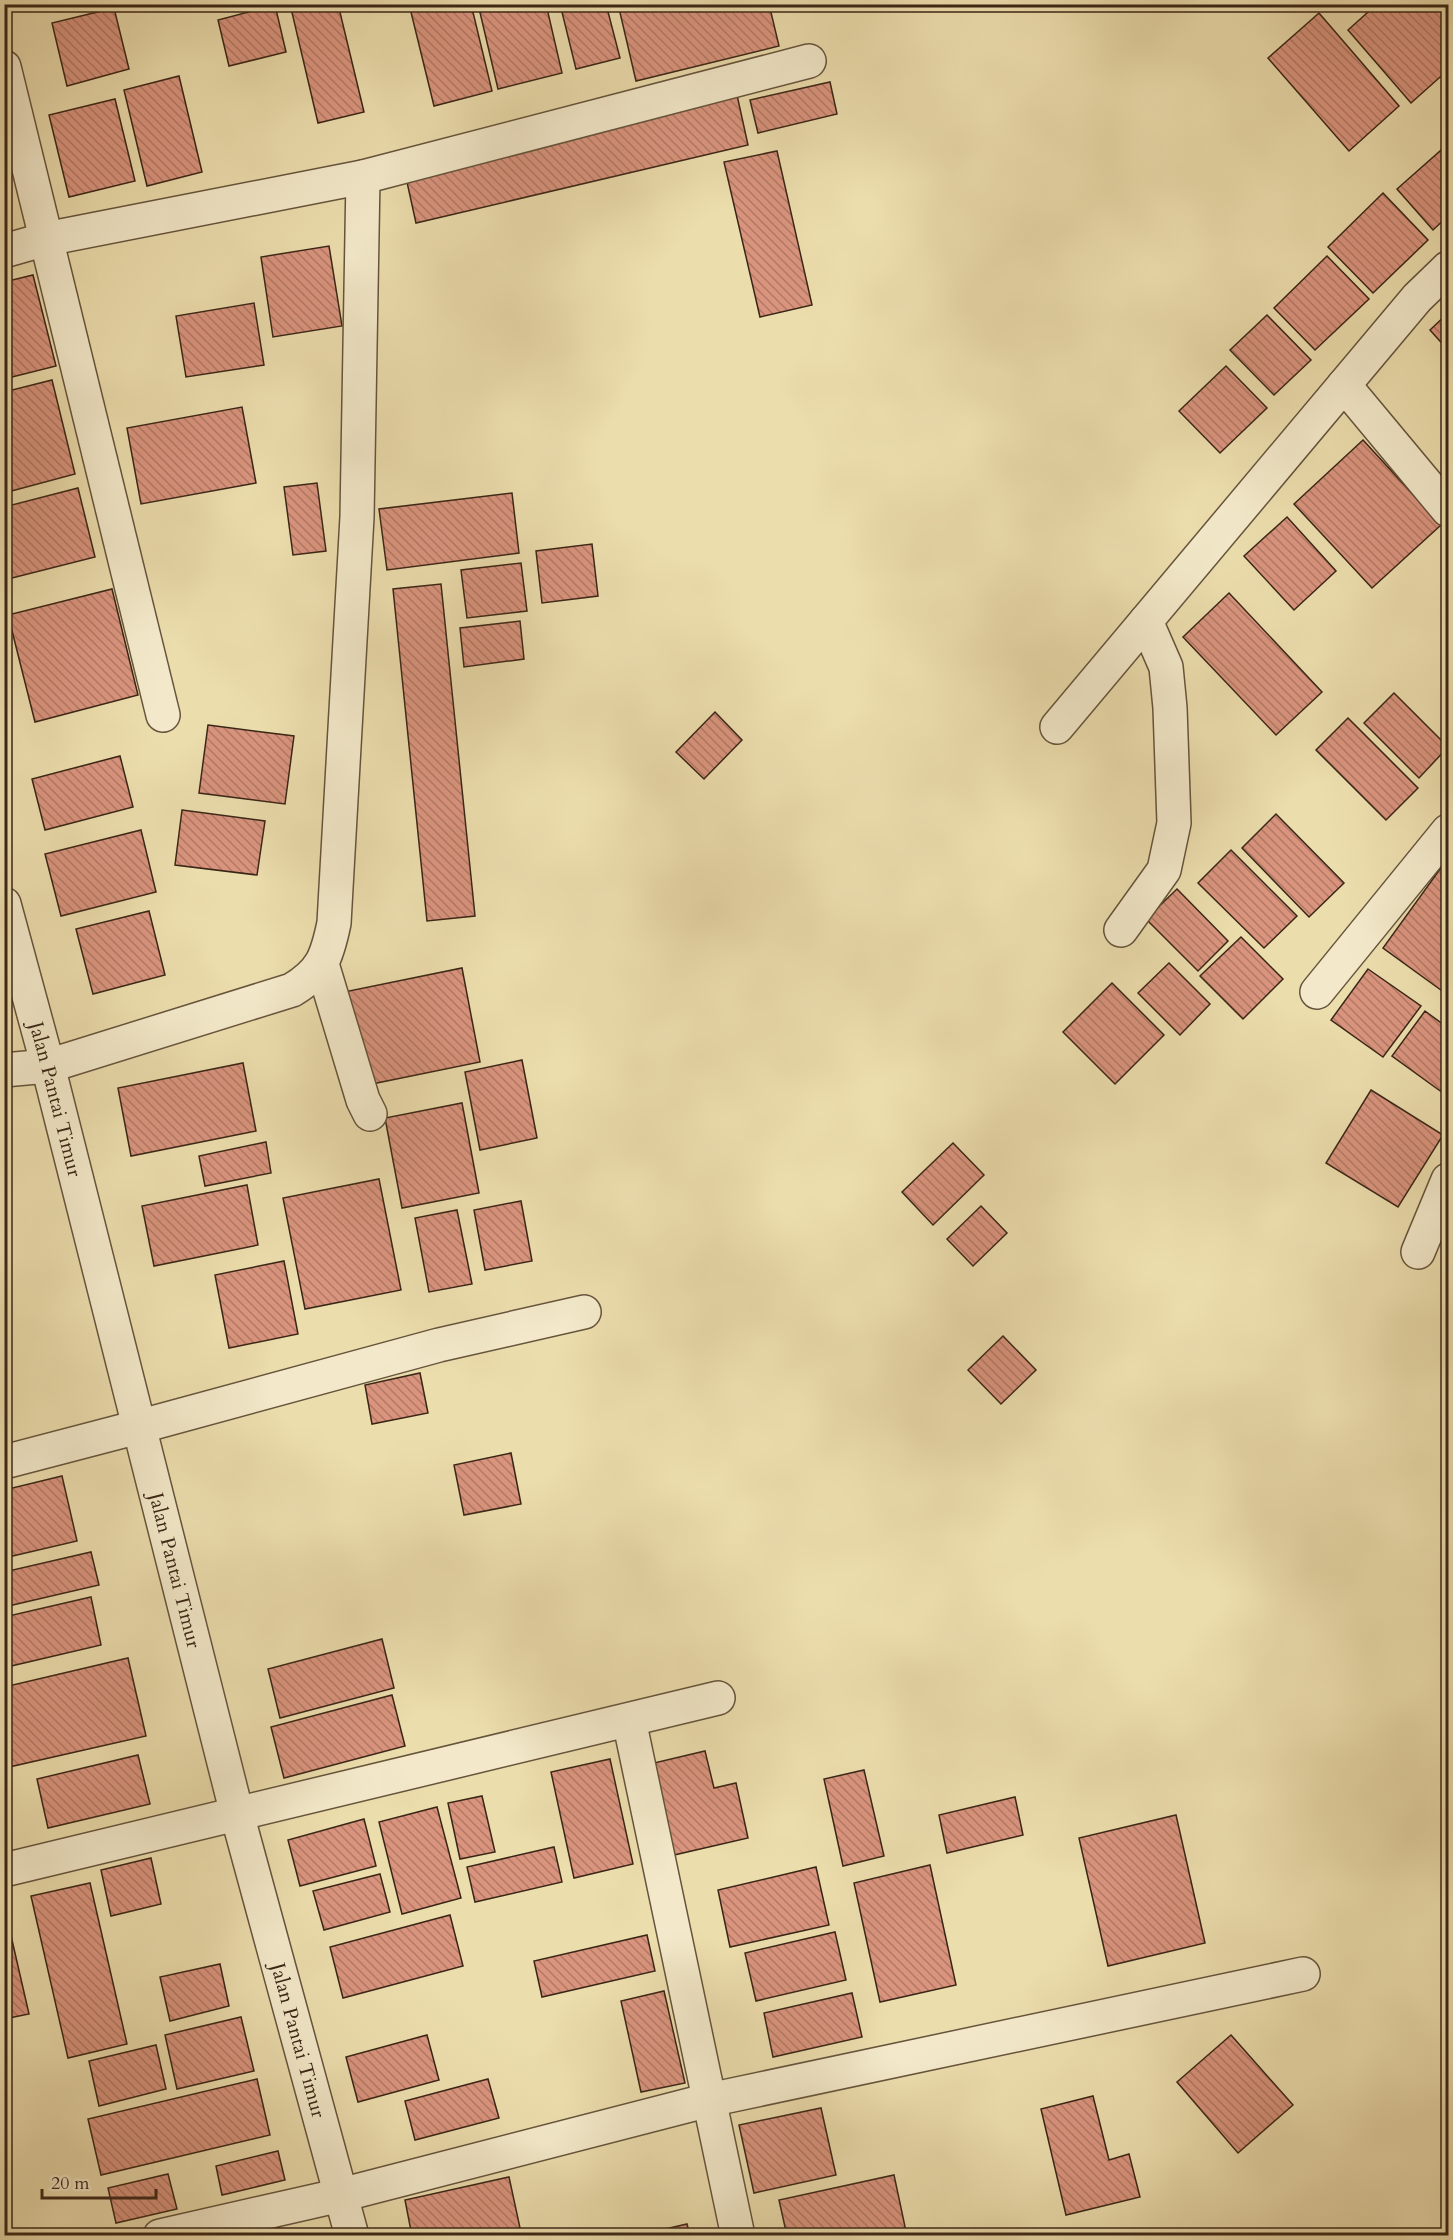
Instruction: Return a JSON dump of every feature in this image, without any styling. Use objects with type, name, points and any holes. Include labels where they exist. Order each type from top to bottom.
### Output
[{"type":"street","points":[[4,251],[46,239],[363,177],[809,61]]},
{"type":"street","points":[[4,67],[163,715]]},
{"type":"street","points":[[4,1070],[48,1066],[292,990],[309,980],[322,963],[330,944],[334,923],[356,529],[363,177]]},
{"type":"street","points":[[1057,727],[1417,298],[1449,268]]},
{"type":"street","points":[[1344,385],[1449,510]]},
{"type":"street","points":[[1121,930],[1164,870],[1174,823],[1167,667],[1146,621]]},
{"type":"street","points":[[1317,992],[1449,831]]},
{"type":"street","name":"Jalan Pantai Timur","points":[[4,904],[48,1066],[237,1814],[352,2235]]},
{"type":"street","points":[[322,963],[363,1100],[370,1114]]},
{"type":"street","points":[[1418,1252],[1449,1180]]},
{"type":"street","points":[[4,1462],[439,1345],[584,1312]]},
{"type":"street","points":[[4,1870],[718,1698]]},
{"type":"street","points":[[629,1720],[738,2235]]},
{"type":"street","points":[[160,2235],[341,2195],[709,2100],[1303,1974]]},
{"type":"building","points":[[290,4],[338,4],[364,112],[318,123]]},
{"type":"building","points":[[409,4],[471,4],[492,91],[434,106]]},
{"type":"building","points":[[478,4],[546,4],[562,73],[498,89]]},
{"type":"building","points":[[560,4],[606,4],[620,58],[576,69]]},
{"type":"building","points":[[618,4],[769,4],[779,46],[636,81]]},
{"type":"building","points":[[1377,4],[1436,4],[1448,19],[1448,70],[1411,103],[1348,30]]},
{"type":"building","points":[[275,5],[286,52],[229,66],[218,20]]},
{"type":"building","points":[[114,8],[129,69],[67,86],[52,23]]},
{"type":"building","points":[[1319,13],[1399,106],[1349,151],[1268,58]]},
{"type":"building","points":[[179,76],[202,172],[147,186],[124,90]]},
{"type":"building","points":[[830,82],[837,114],[758,133],[750,100]]},
{"type":"building","points":[[737,95],[748,145],[416,223],[405,173]]},
{"type":"building","points":[[115,99],[135,181],[69,197],[49,115]]},
{"type":"building","points":[[1448,144],[1448,216],[1433,230],[1397,189]]},
{"type":"building","points":[[777,151],[812,305],[760,317],[724,162]]},
{"type":"building","points":[[1383,193],[1428,240],[1373,293],[1328,247]]},
{"type":"building","points":[[329,246],[342,326],[273,337],[261,257]]},
{"type":"building","points":[[1327,256],[1369,299],[1315,350],[1274,308]]},
{"type":"building","points":[[33,275],[56,366],[4,379],[4,282]]},
{"type":"building","points":[[254,303],[264,365],[186,377],[176,316]]},
{"type":"building","points":[[1448,313],[1448,350],[1430,330]]},
{"type":"building","points":[[1267,315],[1311,360],[1274,395],[1230,350]]},
{"type":"building","points":[[1226,366],[1267,408],[1220,453],[1179,411]]},
{"type":"building","points":[[52,380],[75,474],[4,493],[4,392]]},
{"type":"building","points":[[242,407],[256,483],[141,504],[127,428]]},
{"type":"building","points":[[1363,440],[1441,525],[1372,588],[1294,504]]},
{"type":"building","points":[[317,483],[326,551],[293,555],[284,487]]},
{"type":"building","points":[[78,488],[95,557],[4,580],[4,507]]},
{"type":"building","points":[[512,493],[519,553],[387,570],[379,509]]},
{"type":"building","points":[[1287,517],[1336,571],[1294,610],[1244,556]]},
{"type":"building","points":[[592,544],[598,596],[542,603],[536,551]]},
{"type":"building","points":[[521,563],[527,611],[467,618],[461,570]]},
{"type":"building","points":[[441,584],[475,916],[427,921],[393,589]]},
{"type":"building","points":[[112,589],[138,695],[35,722],[8,615]]},
{"type":"building","points":[[1229,593],[1322,692],[1276,735],[1183,637]]},
{"type":"building","points":[[520,621],[524,659],[464,667],[460,628]]},
{"type":"building","points":[[1394,693],[1448,747],[1419,778],[1364,723]]},
{"type":"building","points":[[715,712],[742,740],[704,779],[676,752]]},
{"type":"building","points":[[1348,718],[1418,788],[1386,820],[1316,750]]},
{"type":"building","points":[[208,725],[294,736],[285,804],[199,793]]},
{"type":"building","points":[[120,756],[133,807],[45,830],[32,779]]},
{"type":"building","points":[[182,810],[265,821],[257,875],[175,865]]},
{"type":"building","points":[[1276,814],[1344,883],[1309,917],[1242,848]]},
{"type":"building","points":[[141,830],[156,892],[61,916],[45,854]]},
{"type":"building","points":[[1231,850],[1297,916],[1264,948],[1198,883]]},
{"type":"building","points":[[1448,858],[1448,988],[1445,993],[1383,948]]},
{"type":"building","points":[[1177,889],[1228,941],[1198,971],[1146,919]]},
{"type":"building","points":[[149,911],[165,975],[93,994],[76,929]]},
{"type":"building","points":[[1241,937],[1283,979],[1243,1019],[1200,976]]},
{"type":"building","points":[[1169,963],[1210,1004],[1180,1035],[1138,993]]},
{"type":"building","points":[[462,968],[480,1062],[362,1086],[344,992]]},
{"type":"building","points":[[1368,969],[1421,1006],[1383,1057],[1331,1020]]},
{"type":"building","points":[[1112,983],[1164,1035],[1115,1084],[1063,1032]]},
{"type":"building","points":[[1425,1011],[1448,1028],[1448,1085],[1443,1093],[1392,1056]]},
{"type":"building","points":[[522,1060],[537,1138],[480,1150],[465,1072]]},
{"type":"building","points":[[243,1063],[256,1131],[131,1156],[118,1088]]},
{"type":"building","points":[[1371,1090],[1443,1135],[1398,1207],[1326,1163]]},
{"type":"building","points":[[462,1103],[479,1193],[402,1208],[385,1118]]},
{"type":"building","points":[[266,1142],[271,1173],[205,1186],[199,1156]]},
{"type":"building","points":[[953,1143],[984,1175],[933,1225],[902,1192]]},
{"type":"building","points":[[379,1179],[401,1290],[305,1309],[283,1198]]},
{"type":"building","points":[[247,1185],[258,1245],[154,1266],[142,1206]]},
{"type":"building","points":[[521,1201],[532,1261],[485,1270],[474,1210]]},
{"type":"building","points":[[981,1206],[1007,1233],[973,1266],[947,1239]]},
{"type":"building","points":[[457,1210],[472,1284],[429,1292],[415,1218]]},
{"type":"building","points":[[284,1261],[298,1334],[229,1348],[215,1275]]},
{"type":"building","points":[[1003,1336],[1036,1370],[1001,1404],[968,1370]]},
{"type":"building","points":[[420,1373],[428,1413],[372,1424],[365,1385]]},
{"type":"building","points":[[511,1453],[521,1504],[464,1515],[454,1465]]},
{"type":"building","points":[[62,1476],[77,1541],[4,1558],[4,1490]]},
{"type":"building","points":[[91,1552],[99,1585],[4,1607],[4,1572]]},
{"type":"building","points":[[91,1597],[101,1645],[11,1666],[4,1636],[4,1617]]},
{"type":"building","points":[[382,1639],[394,1688],[280,1718],[268,1669]]},
{"type":"building","points":[[128,1658],[146,1736],[9,1767],[4,1746],[4,1687]]},
{"type":"building","points":[[392,1695],[405,1746],[284,1778],[271,1727]]},
{"type":"building","points":[[705,1751],[714,1788],[736,1783],[748,1838],[674,1855],[654,1763]]},
{"type":"building","points":[[138,1755],[150,1804],[48,1828],[37,1779]]},
{"type":"building","points":[[610,1759],[633,1864],[574,1878],[551,1772]]},
{"type":"building","points":[[864,1770],[884,1856],[843,1866],[824,1779]]},
{"type":"building","points":[[482,1796],[495,1852],[460,1859],[448,1803]]},
{"type":"building","points":[[1015,1797],[1023,1835],[947,1853],[939,1815]]},
{"type":"building","points":[[437,1807],[461,1898],[402,1914],[379,1822]]},
{"type":"building","points":[[1176,1815],[1205,1943],[1108,1966],[1079,1838]]},
{"type":"building","points":[[364,1819],[376,1866],[300,1886],[288,1840]]},
{"type":"building","points":[[554,1847],[562,1882],[475,1902],[467,1867]]},
{"type":"building","points":[[151,1858],[161,1904],[111,1916],[101,1870]]},
{"type":"building","points":[[930,1865],[956,1985],[880,2002],[854,1883]]},
{"type":"building","points":[[816,1867],[829,1925],[730,1947],[718,1890]]},
{"type":"building","points":[[380,1874],[390,1912],[324,1930],[313,1891]]},
{"type":"building","points":[[90,1883],[127,2044],[68,2058],[31,1896]]},
{"type":"building","points":[[450,1915],[463,1966],[343,1998],[330,1947]]},
{"type":"building","points":[[9,1927],[29,2014],[4,2019],[4,1928]]},
{"type":"building","points":[[835,1932],[846,1980],[756,2001],[745,1953]]},
{"type":"building","points":[[647,1935],[655,1971],[542,1997],[534,1961]]},
{"type":"building","points":[[220,1964],[229,2006],[170,2021],[160,1977]]},
{"type":"building","points":[[664,1991],[685,2083],[641,2092],[621,2001]]},
{"type":"building","points":[[852,1993],[862,2037],[773,2057],[764,2013]]},
{"type":"building","points":[[241,2017],[254,2071],[177,2089],[165,2035]]},
{"type":"building","points":[[427,2035],[439,2080],[358,2102],[346,2057]]},
{"type":"building","points":[[1231,2035],[1293,2105],[1238,2153],[1177,2082]]},
{"type":"building","points":[[156,2045],[166,2089],[99,2106],[89,2061]]},
{"type":"building","points":[[257,2079],[270,2135],[101,2175],[88,2119]]},
{"type":"building","points":[[488,2079],[499,2118],[415,2140],[405,2101]]},
{"type":"building","points":[[1093,2096],[1109,2160],[1129,2154],[1140,2197],[1066,2215],[1041,2109]]},
{"type":"building","points":[[821,2108],[836,2175],[754,2193],[739,2125]]},
{"type":"building","points":[[278,2151],[285,2180],[222,2195],[216,2166]]},
{"type":"building","points":[[168,2174],[177,2209],[116,2223],[108,2188]]},
{"type":"building","points":[[894,2175],[907,2236],[787,2236],[779,2200]]},
{"type":"building","points":[[509,2177],[520,2228],[487,2236],[412,2236],[405,2200]]},
{"type":"building","points":[[277,2219],[282,2236],[218,2236]]},
{"type":"building","points":[[687,2224],[690,2236],[635,2236]]}]
